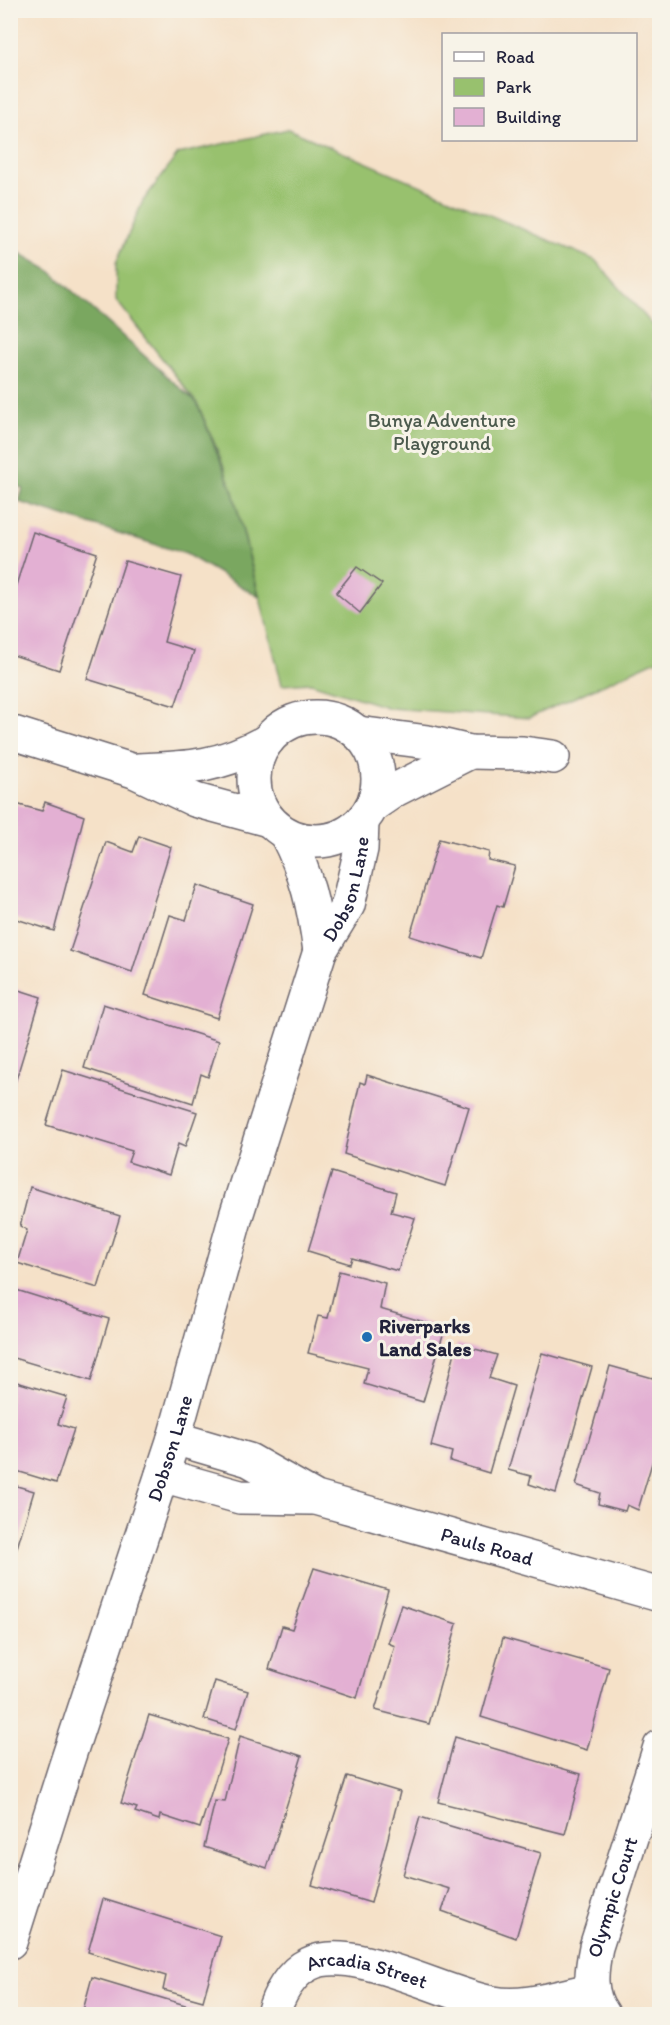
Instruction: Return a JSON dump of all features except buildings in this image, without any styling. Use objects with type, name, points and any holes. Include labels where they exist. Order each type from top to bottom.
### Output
[{"type":"street","points":[[134,771],[214,765],[241,755],[267,741],[283,726],[303,718],[322,717],[342,722],[358,733],[370,748],[377,766],[378,786],[367,814]]},
{"type":"street","points":[[10,732],[134,771],[195,800],[277,827],[306,840],[328,840],[346,834],[395,790],[470,752]]},
{"type":"street","points":[[358,733],[419,740],[470,752],[523,753],[553,757]]},
{"type":"street","points":[[267,741],[256,759],[254,781],[258,801],[277,827]]},
{"type":"street","name":"Dobson Lane","points":[[10,1942],[174,1438],[236,1216],[320,951],[348,905],[367,814]]},
{"type":"street","name":"Dobson Lane","points":[[277,827],[300,860],[312,897],[320,951]]},
{"type":"street","name":"Pauls Road","points":[[174,1438],[249,1460],[316,1498],[660,1596]]},
{"type":"street","name":"Pauls Road","points":[[162,1475],[240,1497],[316,1498]]},
{"type":"street","name":"Olympic Court","points":[[598,2002],[596,1947],[660,1747]]},
{"type":"street","name":"Arcadia Street","points":[[273,2014],[288,1982],[309,1964],[338,1958],[363,1962],[492,2003],[517,2005],[598,2002]]},
{"type":"green space","name":"Bunya Adventure Playground","points":[[288,129],[595,260],[659,332],[659,659],[529,718],[389,708],[311,683],[282,685],[233,492],[217,449],[197,403],[116,300],[116,263],[143,201],[178,154]]},
{"type":"green space","points":[[11,248],[49,270],[197,403],[233,492],[259,597],[186,554],[19,502],[23,488],[10,485]]},
{"type":"place","name":"Riverparks Land Sales","points":[[367,1337]]}]
